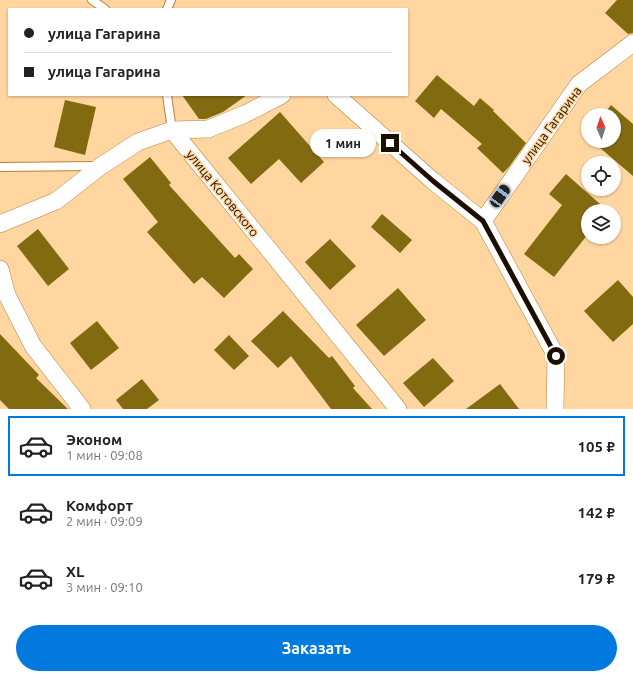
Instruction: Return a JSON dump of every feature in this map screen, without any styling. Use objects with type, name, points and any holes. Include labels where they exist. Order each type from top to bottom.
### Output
[{"type":"street","name":"улица Гагарина","points":[[483,221],[579,84],[633,43]]},
{"type":"street","points":[[0,224],[56,201],[101,166],[138,142],[172,130],[208,129],[244,114],[280,96]]},
{"type":"street","points":[[337,96],[433,181],[483,221],[556,356],[555,409]]},
{"type":"street","name":"улица Котовского","points":[[172,130],[398,409]]},
{"type":"street","points":[[0,269],[7,295],[34,346],[82,409]]},
{"type":"lane","points":[[92,0],[104,8]]},
{"type":"lane","points":[[167,96],[172,130]]},
{"type":"lane","points":[[0,167],[101,166]]},
{"type":"building","points":[[617,0],[633,0],[633,33],[628,34],[605,13]]},
{"type":"building","points":[[437,75],[474,106],[480,98],[494,110],[493,111],[526,143],[503,173],[477,148],[482,144],[441,109],[434,118],[415,101]]},
{"type":"building","points":[[183,96],[246,96],[223,112],[206,119],[199,119]]},
{"type":"building","points":[[65,100],[96,107],[85,155],[54,147]]},
{"type":"building","points":[[280,112],[324,162],[301,183],[279,159],[251,184],[228,158]]},
{"type":"building","points":[[621,114],[633,124],[633,176],[621,166],[621,156],[610,156],[600,148],[621,148]]},
{"type":"building","points":[[150,157],[171,183],[169,185],[235,258],[239,254],[253,269],[224,298],[202,277],[194,284],[147,232],[158,222],[123,179]]},
{"type":"building","points":[[566,174],[581,187],[581,196],[591,196],[600,204],[581,204],[581,243],[554,277],[524,254],[562,205],[549,194]]},
{"type":"building","points":[[382,214],[412,240],[400,253],[371,227]]},
{"type":"building","points":[[38,229],[69,269],[48,286],[17,246]]},
{"type":"building","points":[[330,239],[356,266],[330,290],[305,262]]},
{"type":"building","points":[[618,280],[633,297],[633,324],[613,342],[584,311]]},
{"type":"building","points":[[398,288],[426,320],[384,356],[356,325]]},
{"type":"building","points":[[283,311],[329,358],[332,356],[355,386],[353,388],[372,409],[331,409],[291,356],[278,368],[251,341]]},
{"type":"building","points":[[97,321],[119,348],[91,370],[70,343]]},
{"type":"building","points":[[0,334],[39,375],[36,378],[68,409],[9,409],[0,400]]},
{"type":"building","points":[[229,335],[249,356],[234,370],[214,350]]},
{"type":"building","points":[[433,358],[454,381],[424,407],[403,383]]},
{"type":"building","points":[[142,379],[159,400],[147,409],[123,409],[116,400]]},
{"type":"building","points":[[500,384],[519,409],[466,409]]},
{"type":"route","points":[[390,143],[433,181],[483,221],[556,356]]}]
